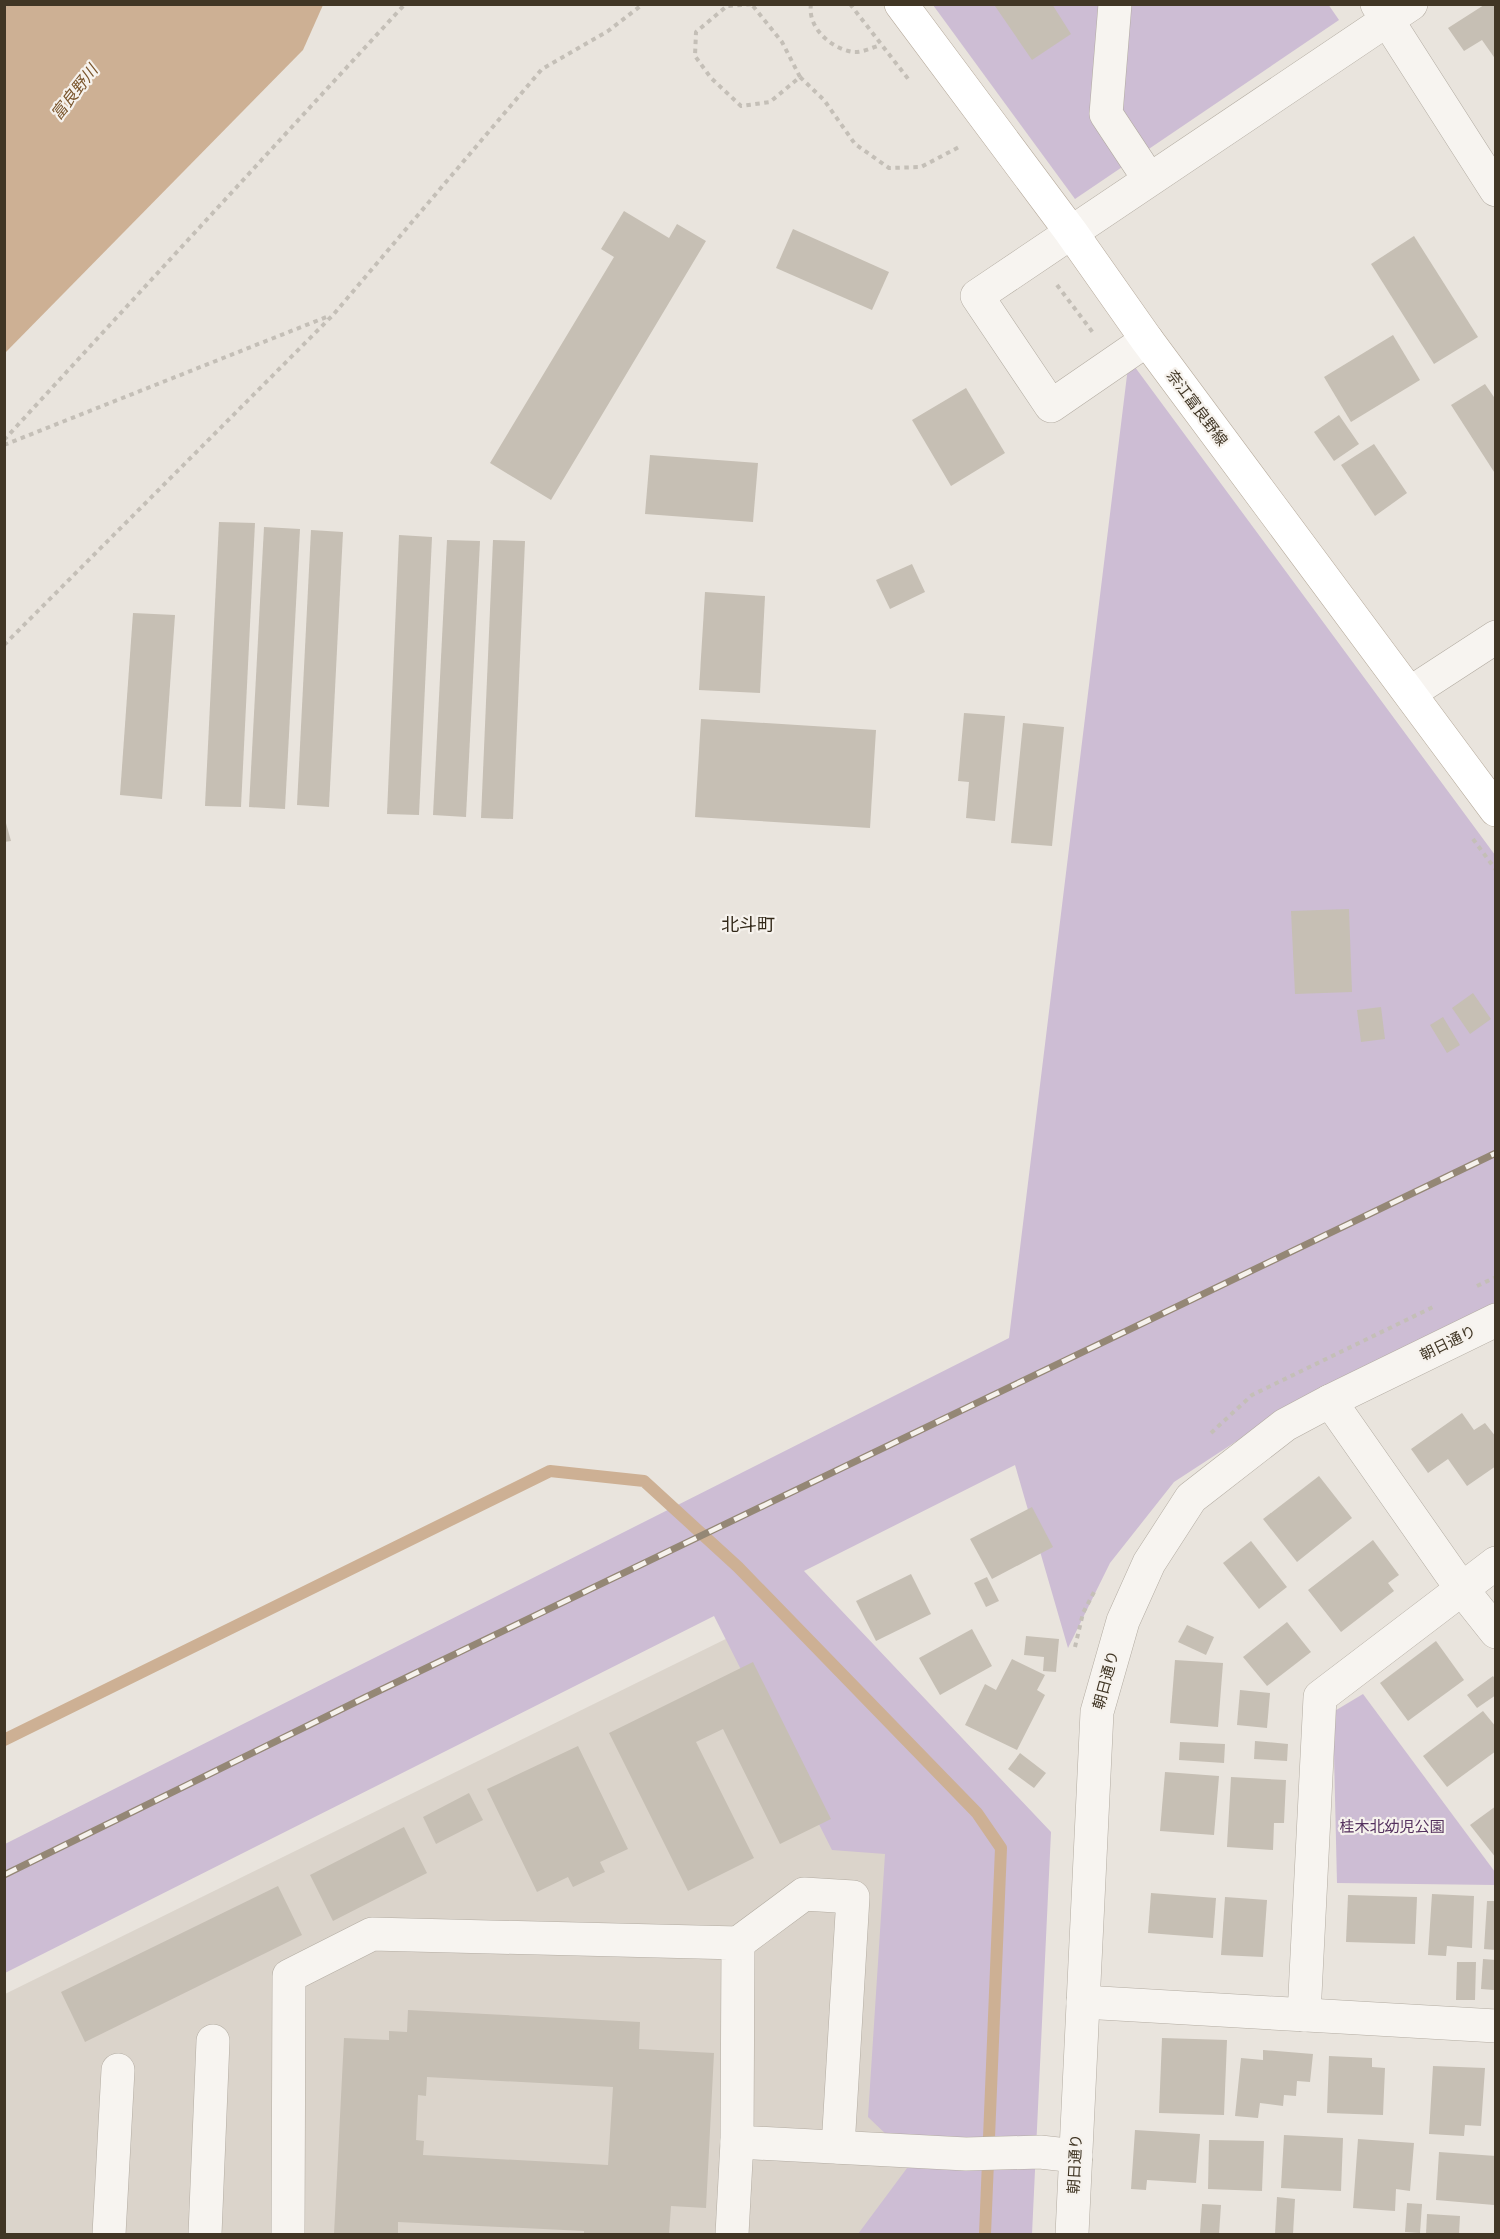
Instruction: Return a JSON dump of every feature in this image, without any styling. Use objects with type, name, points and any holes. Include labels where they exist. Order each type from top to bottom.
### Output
[{"type":"main road","name":"奈江富良野線","points":[[901,4],[1496,810]]},
{"type":"street","points":[[1115,4],[1106,114],[1149,179]]},
{"type":"street","points":[[1147,340],[1052,406],[977,296],[1392,10],[1496,190]]},
{"type":"street","points":[[1410,693],[1496,637]]},
{"type":"street","name":"朝日通り","points":[[1071,2235],[1097,1712],[1123,1621],[1149,1563],[1191,1498],[1285,1425],[1496,1320]]},
{"type":"street","points":[[1330,1401],[1461,1588],[1496,1632]]},
{"type":"street","points":[[1305,2015],[1320,1697],[1496,1563]]},
{"type":"street","points":[[288,2235],[289,1976],[372,1934],[738,1943],[804,1894],[853,1897],[838,2147]]},
{"type":"street","points":[[732,2235],[737,2142],[738,1943]]},
{"type":"street","points":[[1083,2002],[1496,2026]]},
{"type":"street","points":[[205,2235],[213,2042]]},
{"type":"street","points":[[109,2235],[118,2070]]},
{"type":"street","points":[[737,2142],[966,2154],[1040,2152],[1076,2156]]},
{"type":"path","points":[[4,440],[405,4]]},
{"type":"path","points":[[4,645],[333,315],[542,69],[608,31],[643,4]]},
{"type":"path","points":[[811,4],[809,12],[818,32],[835,47],[856,52],[881,45]]},
{"type":"path","points":[[801,77],[770,102],[741,106],[711,78],[695,56],[696,32],[727,6],[754,5],[782,42],[801,77],[824,100],[855,144],[889,168],[921,167],[962,146]]},
{"type":"path","points":[[4,445],[333,315]]},
{"type":"path","points":[[1474,1287],[1496,1277]]},
{"type":"path","points":[[1203,1441],[1252,1395],[1443,1302]]},
{"type":"path","points":[[1073,1656],[1083,1613],[1098,1582]]},
{"type":"shaded area","points":[[744,1630],[955,1825],[931,2234],[5,2234],[5,1994]]},
{"type":"green space","points":[[1328,4],[1339,20],[1075,199],[933,5]]},
{"type":"green space","points":[[1129,359],[1495,855],[1495,1306],[1289,1407],[1174,1482],[1110,1563],[1068,1648],[1015,1465],[804,1571],[1051,1832],[1032,2234],[858,2234],[913,2160],[868,2117],[885,1854],[832,1850],[714,1616],[5,1973],[5,1844],[1009,1338]]},
{"type":"green space","name":"桂木北幼児公園","points":[[1363,1694],[1495,1872],[1495,1885],[1337,1883],[1333,1712]]},
{"type":"water","name":"富良野川","points":[[5,4],[323,5],[303,50],[5,353]]},
{"type":"building","points":[[997,4],[1052,4],[1071,34],[1032,60],[995,6]]},
{"type":"building","points":[[1484,5],[1496,5],[1496,60],[1482,40],[1464,51],[1448,28]]},
{"type":"building","points":[[624,211],[669,238],[677,224],[706,241],[551,500],[490,463],[614,257],[601,249]]},
{"type":"building","points":[[793,229],[889,272],[872,310],[776,268]]},
{"type":"building","points":[[1414,236],[1478,337],[1434,364],[1371,264]]},
{"type":"building","points":[[1393,335],[1420,380],[1351,422],[1324,377]]},
{"type":"building","points":[[1485,384],[1496,400],[1496,475],[1451,405]]},
{"type":"building","points":[[966,388],[1005,453],[951,486],[912,420]]},
{"type":"building","points":[[1339,415],[1359,444],[1334,461],[1314,432]]},
{"type":"building","points":[[1374,444],[1407,493],[1375,516],[1341,465]]},
{"type":"building","points":[[650,455],[758,463],[753,522],[645,514]]},
{"type":"building","points":[[219,522],[255,523],[241,807],[205,806]]},
{"type":"building","points":[[264,527],[300,529],[285,809],[249,807]]},
{"type":"building","points":[[311,530],[343,532],[329,807],[297,805]]},
{"type":"building","points":[[399,535],[432,537],[419,815],[387,814]]},
{"type":"building","points":[[447,540],[480,541],[466,817],[433,815]]},
{"type":"building","points":[[493,540],[525,541],[513,819],[481,818]]},
{"type":"building","points":[[912,564],[925,592],[890,609],[876,580]]},
{"type":"building","points":[[705,592],[765,596],[760,693],[699,690]]},
{"type":"building","points":[[133,613],[175,615],[162,799],[120,795]]},
{"type":"building","points":[[964,713],[1005,716],[995,821],[966,818],[969,782],[958,781]]},
{"type":"building","points":[[701,719],[876,730],[870,828],[695,817]]},
{"type":"building","points":[[1023,723],[1064,727],[1052,846],[1011,843]]},
{"type":"building","points":[[4,816],[11,841],[4,842]]},
{"type":"building","points":[[1349,909],[1352,992],[1295,994],[1291,911]]},
{"type":"building","points":[[1473,993],[1491,1019],[1470,1034],[1452,1008]]},
{"type":"building","points":[[1381,1007],[1385,1039],[1361,1042],[1357,1010]]},
{"type":"building","points":[[1443,1017],[1460,1045],[1447,1053],[1430,1025]]},
{"type":"building","points":[[1462,1413],[1474,1430],[1485,1423],[1496,1437],[1496,1466],[1467,1486],[1448,1459],[1428,1473],[1411,1449]]},
{"type":"building","points":[[1319,1476],[1352,1518],[1297,1562],[1263,1519]]},
{"type":"building","points":[[1032,1507],[1053,1547],[992,1579],[970,1539]]},
{"type":"building","points":[[1373,1540],[1399,1575],[1388,1583],[1394,1591],[1341,1632],[1308,1590]]},
{"type":"building","points":[[1251,1541],[1287,1587],[1259,1609],[1223,1563]]},
{"type":"building","points":[[911,1574],[931,1614],[876,1641],[856,1601]]},
{"type":"building","points":[[987,1577],[999,1601],[986,1607],[974,1583]]},
{"type":"building","points":[[1287,1622],[1311,1652],[1267,1686],[1243,1657]]},
{"type":"building","points":[[1187,1625],[1214,1637],[1206,1655],[1178,1642]]},
{"type":"building","points":[[972,1629],[992,1666],[940,1695],[919,1658]]},
{"type":"building","points":[[1026,1636],[1059,1639],[1056,1672],[1043,1671],[1044,1657],[1024,1655]]},
{"type":"building","points":[[1436,1641],[1464,1680],[1408,1721],[1380,1683]]},
{"type":"building","points":[[1012,1659],[1045,1675],[1037,1690],[1045,1695],[1017,1750],[965,1725],[985,1684],[996,1690]]},
{"type":"building","points":[[1175,1660],[1223,1663],[1218,1727],[1170,1723]]},
{"type":"building","points":[[753,1662],[831,1819],[780,1844],[723,1729],[696,1742],[754,1858],[688,1891],[609,1733]]},
{"type":"building","points":[[1493,1676],[1496,1680],[1496,1695],[1477,1708],[1467,1695]]},
{"type":"building","points":[[1240,1690],[1270,1693],[1267,1728],[1237,1725]]},
{"type":"building","points":[[1483,1711],[1496,1727],[1496,1751],[1447,1787],[1423,1756]]},
{"type":"building","points":[[1255,1741],[1288,1744],[1287,1761],[1254,1759]]},
{"type":"building","points":[[1180,1742],[1225,1744],[1224,1763],[1179,1760]]},
{"type":"building","points":[[578,1746],[628,1849],[600,1862],[605,1872],[573,1887],[568,1877],[537,1892],[487,1789]]},
{"type":"building","points":[[1020,1753],[1046,1773],[1034,1788],[1008,1769]]},
{"type":"building","points":[[1165,1772],[1219,1776],[1214,1835],[1160,1831]]},
{"type":"building","points":[[1231,1777],[1286,1780],[1284,1823],[1274,1823],[1273,1850],[1227,1847]]},
{"type":"building","points":[[469,1793],[483,1820],[436,1844],[423,1817]]},
{"type":"building","points":[[1496,1806],[1496,1858],[1470,1825]]},
{"type":"building","points":[[404,1827],[427,1873],[333,1921],[310,1875]]},
{"type":"building","points":[[278,1886],[302,1935],[85,2042],[61,1992]]},
{"type":"building","points":[[1151,1893],[1216,1898],[1213,1938],[1148,1933]]},
{"type":"building","points":[[1432,1894],[1474,1896],[1472,1948],[1447,1946],[1446,1956],[1428,1955]]},
{"type":"building","points":[[1348,1895],[1417,1897],[1415,1944],[1346,1942]]},
{"type":"building","points":[[1225,1897],[1267,1900],[1263,1957],[1221,1955]]},
{"type":"building","points":[[1487,1901],[1496,1901],[1496,1950],[1484,1949]]},
{"type":"building","points":[[1483,1959],[1496,1960],[1494,1990],[1481,1989]]},
{"type":"building","points":[[1457,1962],[1476,1962],[1475,2000],[1456,2000]]},
{"type":"building","points":[[408,2010],[640,2022],[639,2049],[714,2053],[706,2208],[671,2206],[669,2234],[584,2234],[584,2231],[398,2222],[398,2234],[334,2234],[344,2038],[389,2040],[389,2031],[407,2032]],"holes":[[[427,2077],[613,2087],[608,2165],[423,2155],[424,2141],[416,2140],[418,2095],[426,2096]]]},
{"type":"building","points":[[1162,2038],[1227,2040],[1224,2115],[1159,2113]]},
{"type":"building","points":[[1263,2050],[1313,2054],[1310,2082],[1297,2081],[1296,2096],[1284,2095],[1283,2106],[1260,2103],[1258,2118],[1235,2116],[1241,2058],[1263,2060]]},
{"type":"building","points":[[1329,2056],[1372,2058],[1372,2067],[1385,2068],[1383,2115],[1327,2113]]},
{"type":"building","points":[[1433,2066],[1485,2068],[1481,2126],[1465,2125],[1464,2136],[1429,2134]]},
{"type":"building","points":[[1135,2130],[1200,2134],[1196,2183],[1147,2180],[1146,2190],[1131,2189]]},
{"type":"building","points":[[1284,2135],[1343,2138],[1341,2191],[1281,2188]]},
{"type":"building","points":[[1358,2139],[1414,2143],[1410,2191],[1396,2189],[1395,2211],[1353,2208]]},
{"type":"building","points":[[1209,2140],[1264,2141],[1262,2191],[1208,2189]]},
{"type":"building","points":[[1439,2152],[1496,2156],[1494,2205],[1436,2200]]},
{"type":"building","points":[[1277,2197],[1295,2199],[1293,2234],[1275,2234]]},
{"type":"building","points":[[1407,2203],[1422,2204],[1420,2233],[1405,2232]]},
{"type":"building","points":[[1202,2204],[1221,2205],[1219,2234],[1200,2233]]},
{"type":"building","points":[[1427,2214],[1460,2216],[1459,2234],[1426,2234]]},
{"type":"waterway","points":[[4,1740],[550,1471],[644,1481],[738,1567],[977,1813],[1001,1848],[985,2234]]},
{"type":"railway","points":[[4,1875],[364,1698],[1496,1153]]},
{"type":"district","name":"北斗町","points":[[748,925]]}]
